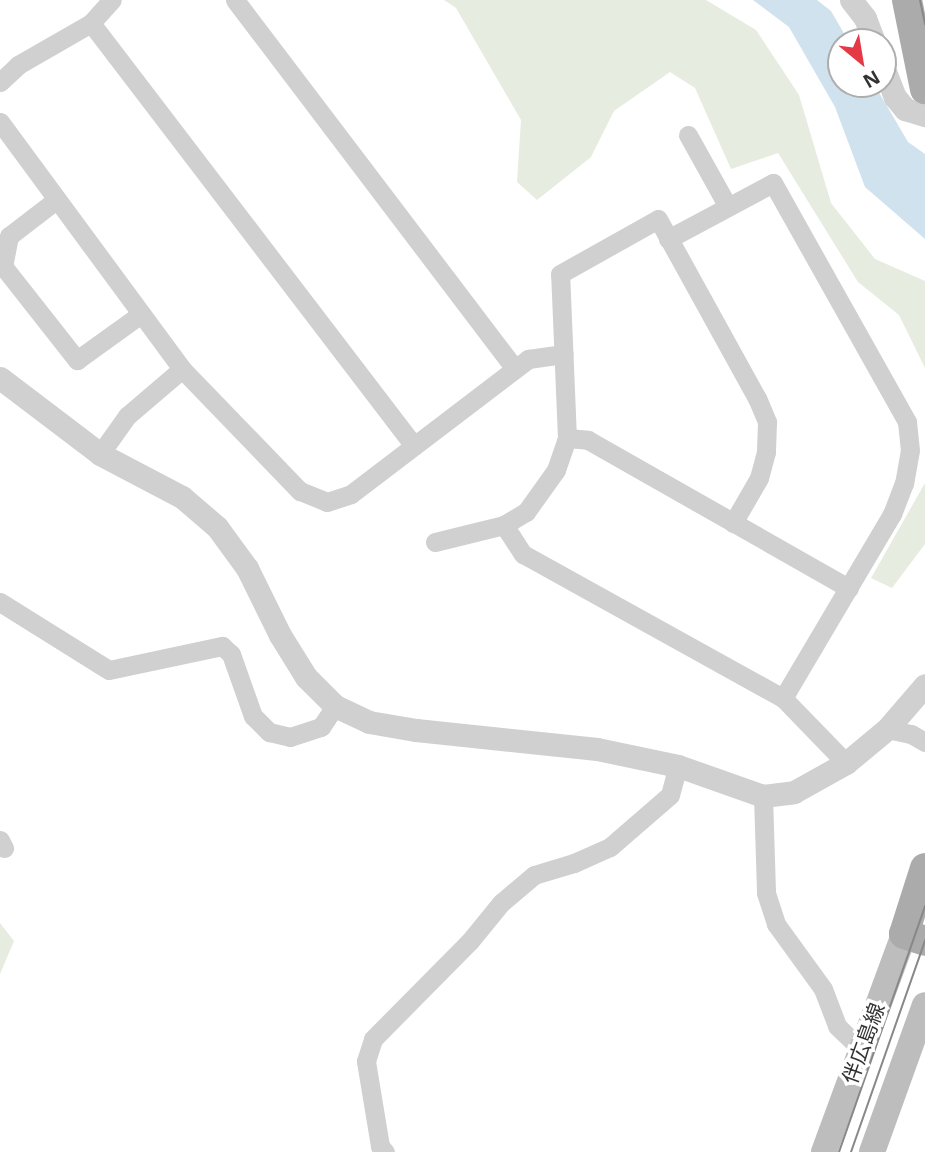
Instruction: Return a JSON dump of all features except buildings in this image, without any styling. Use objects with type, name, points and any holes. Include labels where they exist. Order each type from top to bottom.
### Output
[{"type":"main road","points":[[907,0],[925,89]]},
{"type":"main road","points":[[914,938],[925,868]]},
{"type":"main road","name":"伴広島線","points":[[824,1152],[860,1048],[914,938]]},
{"type":"main road","points":[[872,1152],[925,1004]]},
{"type":"street","points":[[0,82],[18,65],[91,23],[112,0]]},
{"type":"street","points":[[235,0],[515,369]]},
{"type":"street","points":[[852,0],[869,28]]},
{"type":"street","points":[[91,23],[414,446]]},
{"type":"street","points":[[896,98],[905,109],[925,115]]},
{"type":"street","points":[[0,122],[182,369],[300,491],[327,502],[351,494],[528,359],[564,354]]},
{"type":"street","points":[[688,135],[728,207]]},
{"type":"street","points":[[668,239],[773,183],[906,422],[910,450],[904,483],[892,514],[783,698]]},
{"type":"street","points":[[56,200],[9,236],[3,266],[77,360],[141,314]]},
{"type":"street","points":[[435,542],[504,525],[526,512],[556,470],[567,438],[560,274],[657,219],[757,398],[767,422],[766,452],[759,478],[733,523]]},
{"type":"street","points":[[100,454],[127,416],[182,369]]},
{"type":"street","points":[[0,378],[100,454],[182,496],[217,527],[247,568],[280,635],[306,677],[335,706],[369,722],[416,730],[597,749],[678,766],[764,796],[794,792],[846,763],[887,729],[925,685]]},
{"type":"street","points":[[567,438],[588,440],[849,588]]},
{"type":"street","points":[[504,525],[523,554],[783,698],[846,763]]},
{"type":"street","points":[[0,602],[109,670],[222,646],[232,654],[253,716],[269,732],[290,737],[321,727],[335,706]]},
{"type":"street","points":[[887,729],[911,734],[925,742]]},
{"type":"street","points":[[385,1152],[380,1146],[366,1061],[373,1039],[470,941],[500,902],[534,875],[575,863],[610,847],[670,795],[678,766]]},
{"type":"street","points":[[764,796],[766,893],[776,924],[823,989],[837,1027],[860,1048]]},
{"type":"shaded area","points":[[444,0],[706,0],[756,30],[799,95],[831,203],[875,259],[925,281],[925,368],[899,315],[858,282],[778,153],[731,169],[695,88],[670,72],[614,111],[591,157],[537,200],[517,182],[521,120],[456,8]]},
{"type":"shaded area","points":[[925,483],[925,544],[892,588],[871,578]]},
{"type":"shaded area","points":[[0,923],[14,941],[0,974]]},
{"type":"water","points":[[753,0],[817,0],[831,11],[841,28],[827,28],[827,93],[789,27]]},
{"type":"water","points":[[830,98],[882,98],[908,142],[925,154],[925,239],[865,187]]},
{"type":"tram line","points":[[920,0],[925,24]]},
{"type":"tram line","points":[[839,1152],[925,906]]},
{"type":"tram line","points":[[851,1152],[925,941]]}]
